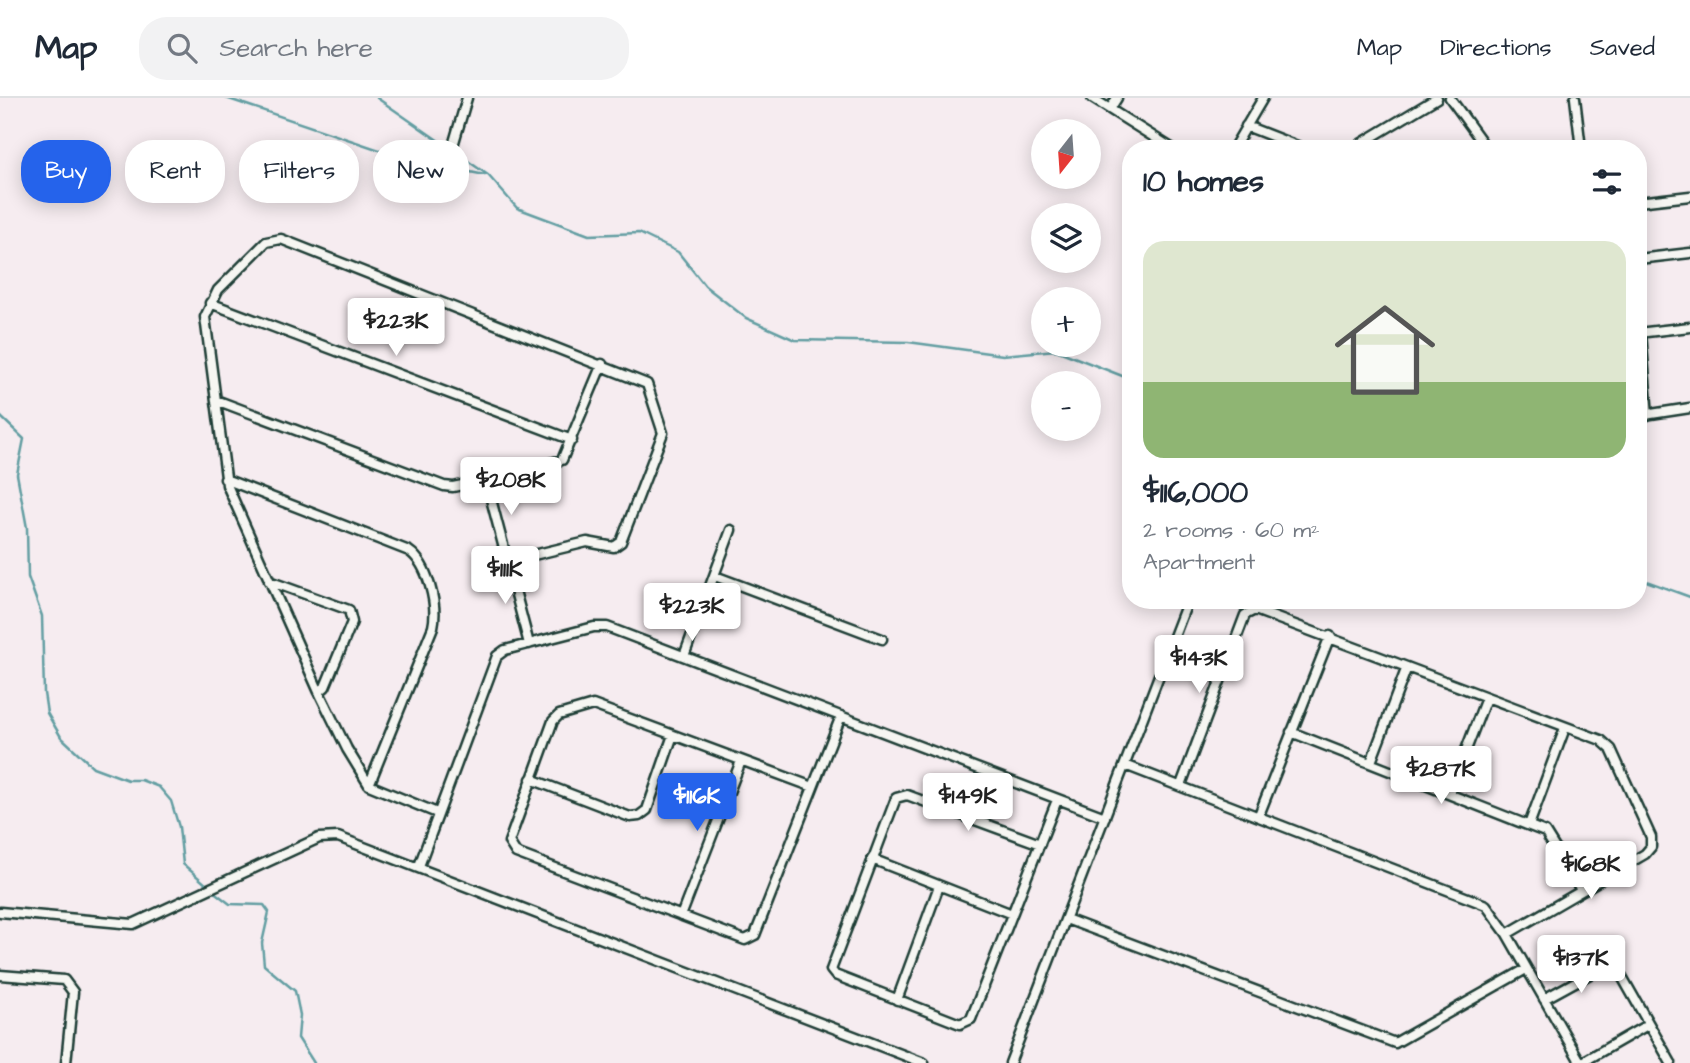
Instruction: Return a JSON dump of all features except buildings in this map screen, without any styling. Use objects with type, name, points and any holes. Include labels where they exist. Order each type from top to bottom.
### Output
[{"type":"street","points":[[455,140],[467,98]]},
{"type":"street","points":[[1093,98],[1159,140]]},
{"type":"street","points":[[1110,109],[1117,98]]},
{"type":"street","points":[[1238,140],[1263,98]]},
{"type":"street","points":[[1367,140],[1437,98]]},
{"type":"street","points":[[1450,98],[1481,140]]},
{"type":"street","points":[[1575,98],[1580,140]]},
{"type":"street","points":[[1246,126],[1282,140]]},
{"type":"street","points":[[1647,201],[1690,196]]},
{"type":"street","points":[[437,813],[369,785],[347,750],[319,692],[225,479],[205,317],[218,290],[266,242],[278,239],[648,384],[662,426],[661,439],[621,542],[614,547],[587,542],[509,561]]},
{"type":"street","points":[[1647,258],[1690,253]]},
{"type":"street","points":[[210,303],[572,440]]},
{"type":"street","points":[[1647,332],[1690,327]]},
{"type":"street","points":[[216,400],[453,488],[562,460],[602,364]]},
{"type":"street","points":[[1647,405],[1648,415],[1690,408]]},
{"type":"street","points":[[225,479],[409,551],[423,567],[435,616],[433,627],[369,785]]},
{"type":"street","points":[[486,480],[529,644]]},
{"type":"street","points":[[684,656],[731,530]]},
{"type":"street","points":[[715,576],[882,639]]},
{"type":"street","points":[[269,582],[349,610],[352,615],[352,622],[325,687],[319,692]]},
{"type":"street","points":[[1010,1063],[1185,609]]},
{"type":"street","points":[[1181,785],[1245,615],[1255,610],[1608,744],[1652,842],[1645,854],[1507,934]]},
{"type":"street","points":[[419,866],[497,656],[505,650],[601,626],[1105,817]]},
{"type":"street","points":[[1259,815],[1329,636]]},
{"type":"street","points":[[1371,762],[1407,667]]},
{"type":"street","points":[[1449,794],[1486,698]]},
{"type":"street","points":[[813,787],[602,706],[559,715],[553,721],[510,835],[511,848],[745,940],[752,938],[813,787],[841,716]]},
{"type":"street","points":[[1530,825],[1565,728]]},
{"type":"street","points":[[1291,732],[1530,825],[1551,838],[1581,890]]},
{"type":"street","points":[[531,779],[630,817],[639,816],[646,810],[673,735]]},
{"type":"street","points":[[681,916],[741,761]]},
{"type":"street","points":[[1125,765],[1474,898],[1492,911],[1507,934],[1581,1063],[1649,1024]]},
{"type":"street","points":[[1040,844],[901,795],[896,798],[831,970],[835,975],[897,1000],[960,1024],[968,1023],[1040,844],[1057,800]]},
{"type":"street","points":[[0,912],[133,924],[325,837],[346,839],[925,1063]]},
{"type":"street","points":[[872,859],[1012,914]]},
{"type":"street","points":[[897,1000],[939,886]]},
{"type":"street","points":[[1066,919],[1395,1043],[1526,969]]},
{"type":"street","points":[[1544,999],[1612,964],[1616,966],[1671,1063]]},
{"type":"street","points":[[0,975],[64,980],[70,985],[73,992],[66,1063]]},
{"type":"waterway","points":[[226,98],[373,148]]},
{"type":"waterway","points":[[377,98],[488,175],[517,208],[589,235],[639,233],[678,252],[705,286],[746,318],[795,340],[908,342],[1003,355],[1056,350],[1122,376]]},
{"type":"waterway","points":[[469,172],[485,175]]},
{"type":"waterway","points":[[0,416],[24,439],[17,474],[27,528],[28,577],[42,616],[47,713],[61,737],[93,767],[128,780],[141,780],[159,787],[171,801],[179,827],[183,864],[208,886]]},
{"type":"waterway","points":[[1647,581],[1690,597]]},
{"type":"waterway","points":[[213,891],[230,904],[264,905],[269,912],[262,943],[264,965],[295,991],[300,1015],[298,1038],[314,1063]]}]
